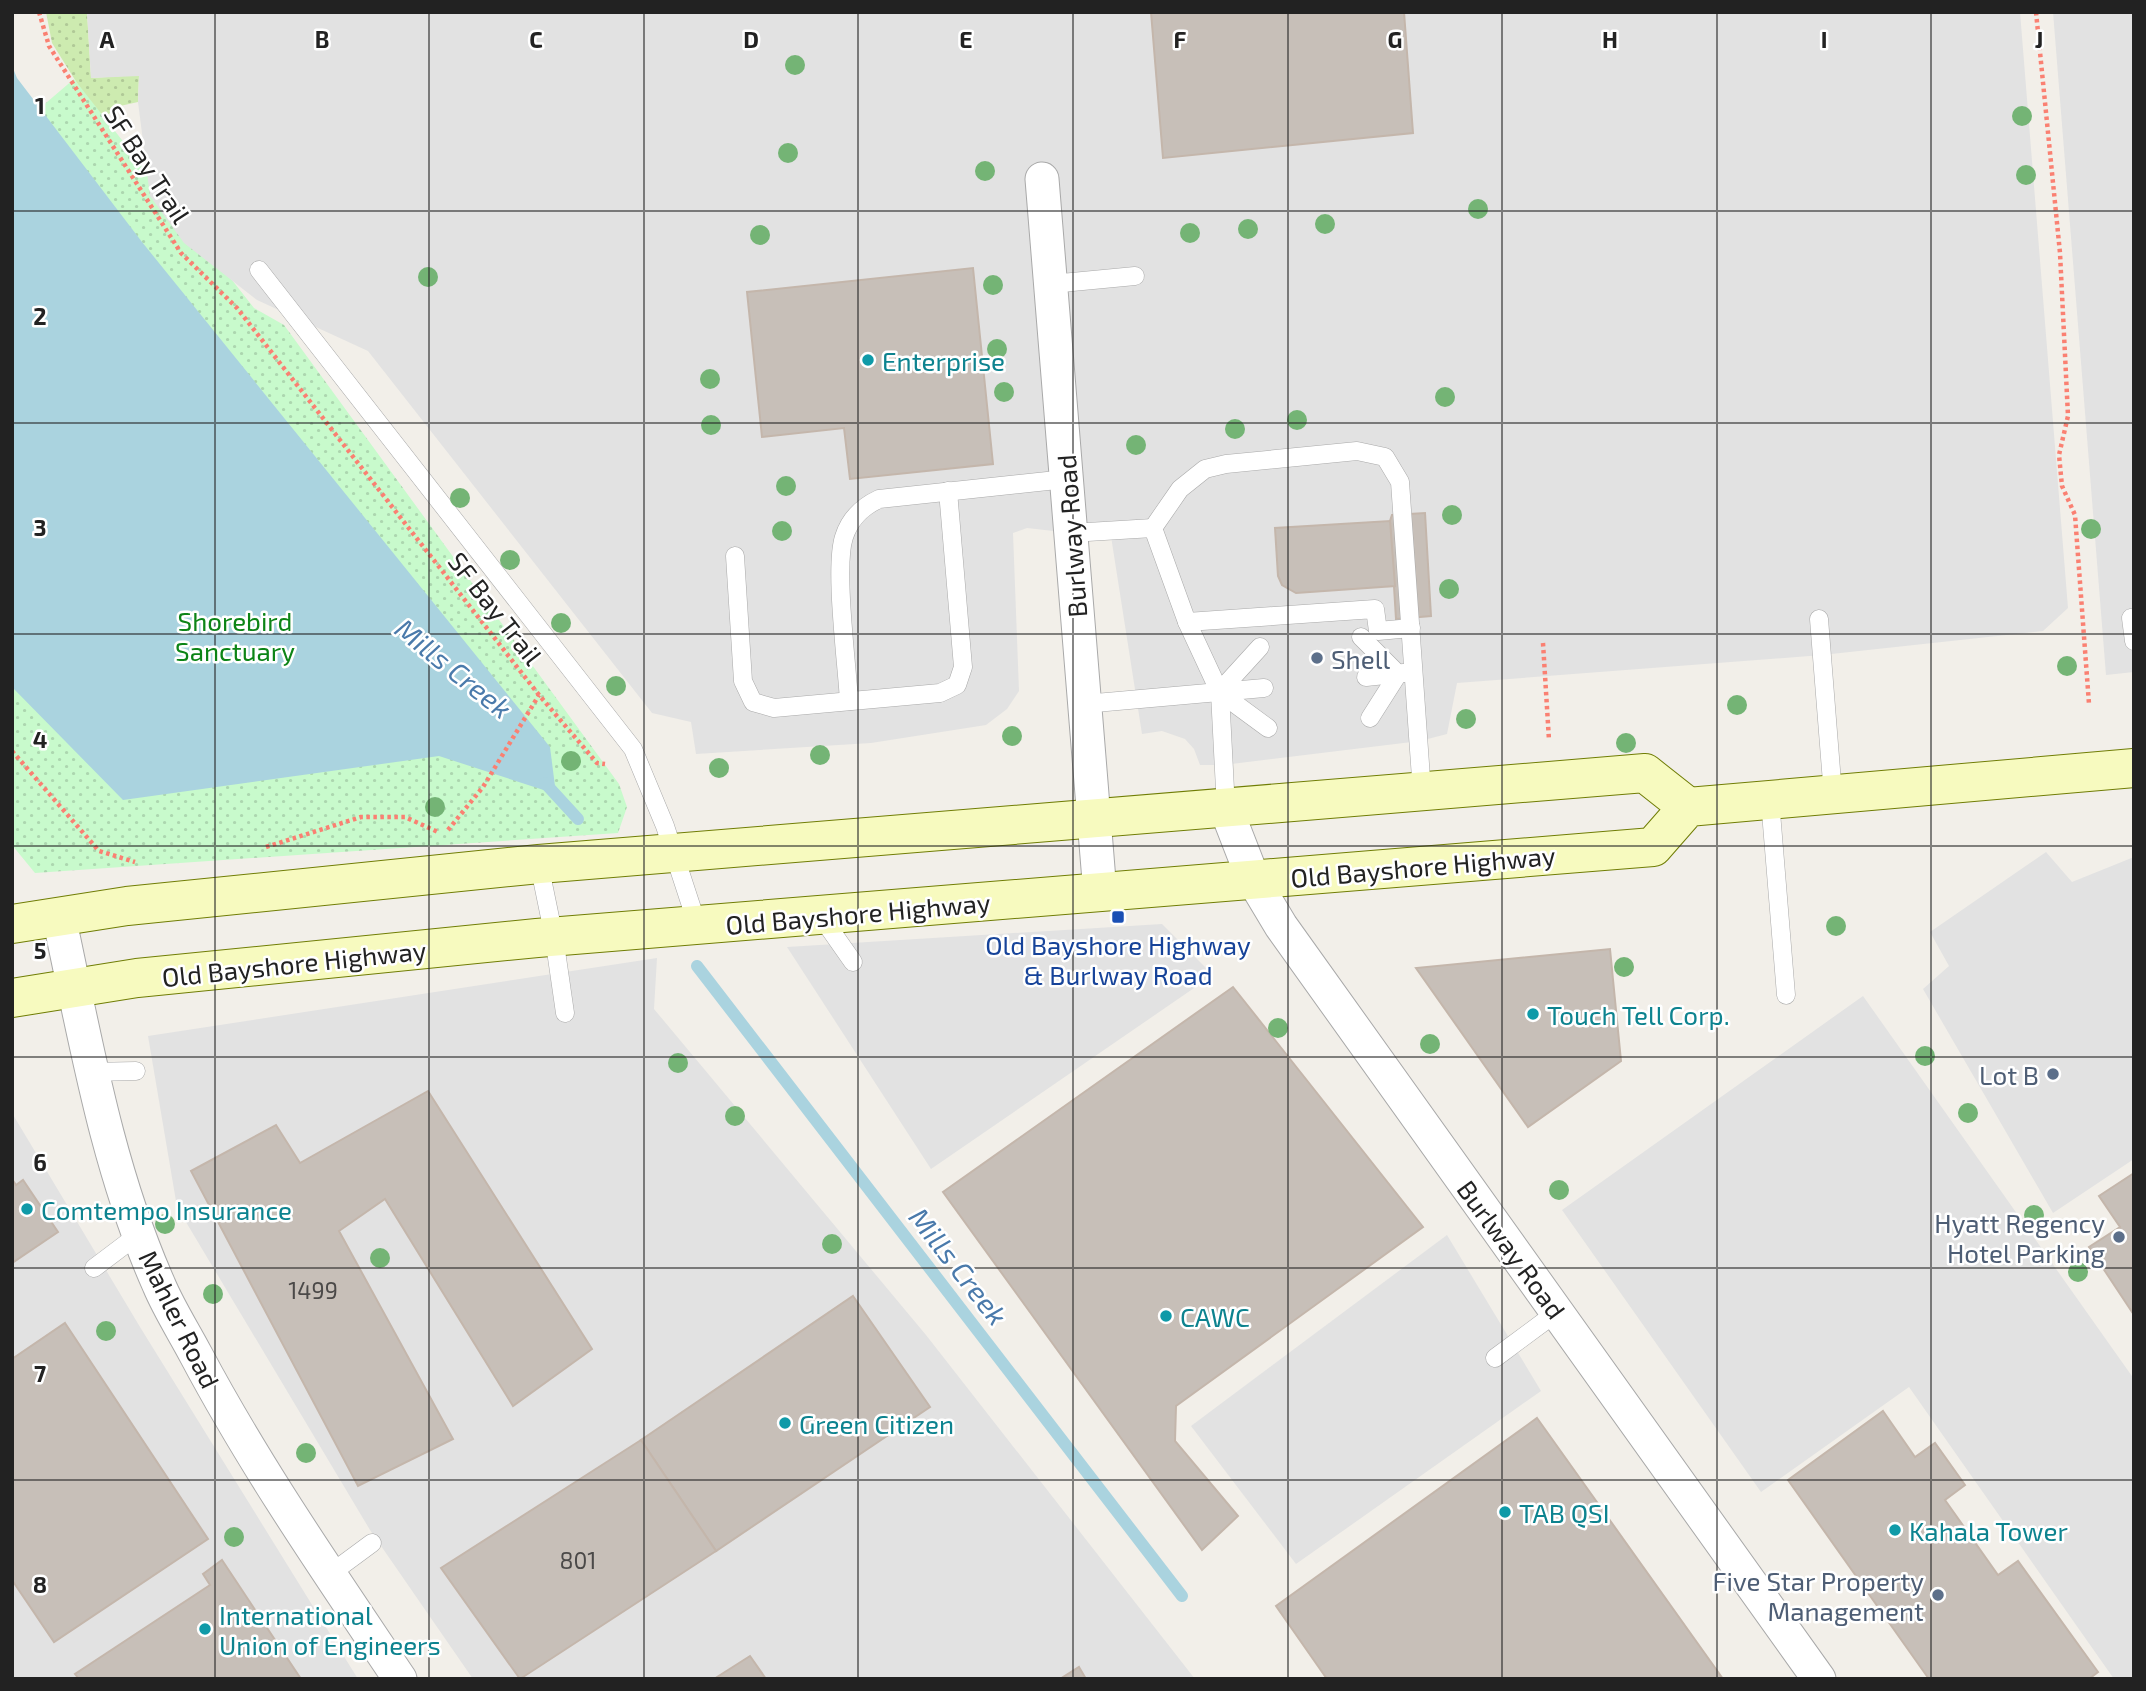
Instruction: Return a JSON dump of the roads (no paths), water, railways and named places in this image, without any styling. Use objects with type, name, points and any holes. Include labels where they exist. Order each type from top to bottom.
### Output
[{"type":"main road","points":[[12,924],[127,906],[538,864],[1646,773],[1688,807],[2134,768]]},
{"type":"main road","name":"Old Bayshore Highway","points":[[12,998],[137,978],[554,937],[1653,847],[1688,807]]},
{"type":"street","name":"Burlway Road","points":[[1042,179],[1100,893]]},
{"type":"street","name":"Burlway Road","points":[[1226,808],[1254,881],[1281,926],[1819,1679]]},
{"type":"street","name":"Mahler Road","points":[[59,917],[115,1169],[159,1286],[218,1396],[275,1491],[400,1679]]},
{"type":"lane","points":[[258,270],[633,749],[673,852],[698,927]]},
{"type":"lane","points":[[1051,284],[1135,276]]},
{"type":"lane","points":[[1153,528],[1180,489],[1205,469],[1240,463],[1371,452],[1385,457],[1400,482],[1411,628],[1406,673],[1422,792]]},
{"type":"lane","points":[[849,701],[840,552],[852,519],[864,506],[879,499],[1066,479]]},
{"type":"lane","points":[[735,556],[743,681],[753,702],[774,708],[940,693],[957,685],[962,678],[948,491]]},
{"type":"lane","points":[[1071,533],[1153,528]]},
{"type":"lane","points":[[1153,528],[1187,622],[1219,692],[1226,808]]},
{"type":"lane","points":[[1187,622],[1375,609],[1378,631],[1411,628]]},
{"type":"lane","points":[[1819,618],[1833,795]]},
{"type":"lane","points":[[2132,618],[2134,641]]},
{"type":"lane","points":[[1362,637],[1406,673]]},
{"type":"lane","points":[[1219,692],[1260,647]]},
{"type":"lane","points":[[1366,677],[1406,673]]},
{"type":"lane","points":[[1370,718],[1406,673]]},
{"type":"lane","points":[[1084,704],[1264,688]]},
{"type":"lane","points":[[1219,692],[1268,728]]},
{"type":"lane","points":[[1770,800],[1786,995]]},
{"type":"lane","points":[[538,864],[554,937],[565,1013]]},
{"type":"lane","points":[[820,915],[853,962]]},
{"type":"lane","points":[[92,1072],[136,1071]]},
{"type":"lane","points":[[94,1268],[139,1234]]},
{"type":"lane","points":[[1495,1359],[1557,1312]]},
{"type":"lane","points":[[330,1574],[372,1543]]},
{"type":"water","name":"Shorebird Sanctuary","points":[[12,66],[17,78],[142,242],[550,747],[556,794],[439,756],[123,800],[12,687]]},
{"type":"waterway","name":"Mills Creek","points":[[545,783],[578,819]]},
{"type":"waterway","name":"Mills Creek","points":[[697,966],[1182,1596]]},
{"type":"place","name":"Enterprise","points":[[868,360]]},
{"type":"place","name":"Shell","points":[[1317,658]]},
{"type":"place","name":"Old Bayshore Highway & Burlway Road","points":[[1118,917]]},
{"type":"place","name":"Touch Tell Corp.","points":[[1533,1014]]},
{"type":"place","name":"Lot B","points":[[2053,1074]]},
{"type":"place","name":"Comtempo Insurance","points":[[27,1209]]},
{"type":"place","name":"Hyatt Regency Hotel Parking","points":[[2119,1237]]},
{"type":"place","name":"CAWC","points":[[1166,1316]]},
{"type":"place","name":"Green Citizen","points":[[785,1423]]},
{"type":"place","name":"TAB QSI","points":[[1505,1512]]},
{"type":"place","name":"Kahala Tower","points":[[1895,1530]]},
{"type":"place","name":"Five Star Property Management","points":[[1938,1595]]},
{"type":"place","name":"International Union of Engineers","points":[[205,1629]]}]
